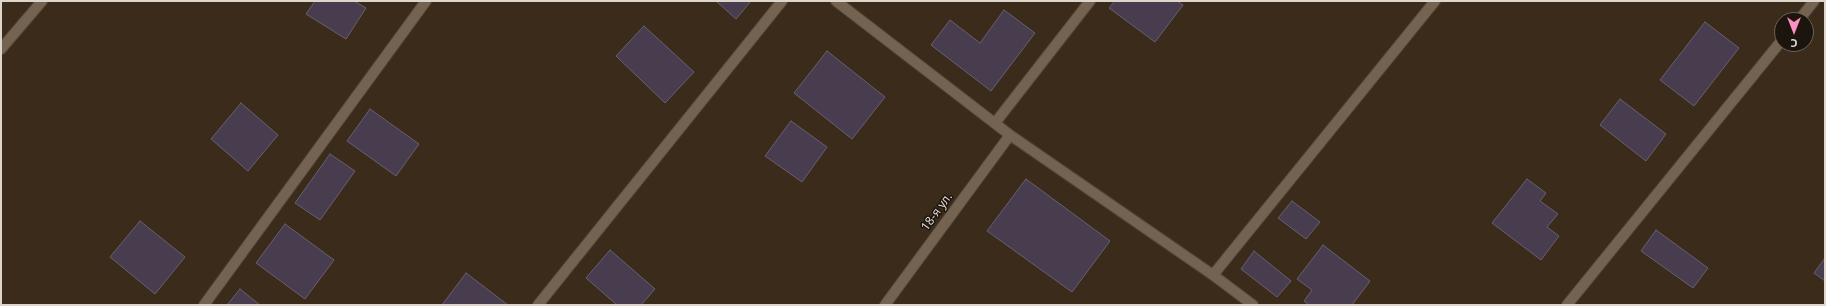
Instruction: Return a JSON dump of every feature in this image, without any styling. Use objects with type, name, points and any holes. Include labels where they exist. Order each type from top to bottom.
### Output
[{"type":"street","points":[[1,49],[42,1]]},
{"type":"street","points":[[204,305],[426,1]]},
{"type":"street","points":[[538,305],[782,1]]},
{"type":"street","points":[[836,1],[1010,135],[1214,275],[1251,305]]},
{"type":"street","points":[[995,123],[1090,1]]},
{"type":"street","points":[[1214,275],[1435,1]]},
{"type":"street","points":[[1805,12],[1814,1]]},
{"type":"street","points":[[1567,305],[1774,50]]},
{"type":"street","name":"18-я ул.","points":[[885,305],[1010,135]]},
{"type":"building","points":[[315,1],[354,1],[366,8],[346,39],[306,14]]},
{"type":"building","points":[[716,1],[751,1],[736,19]]},
{"type":"building","points":[[1115,1],[1177,1],[1183,5],[1155,42],[1109,8]]},
{"type":"building","points":[[1004,10],[1035,33],[991,91],[931,45],[950,20],[980,43]]},
{"type":"building","points":[[1705,22],[1739,48],[1694,106],[1660,80]]},
{"type":"building","points":[[644,26],[694,72],[665,103],[616,56]]},
{"type":"building","points":[[827,51],[885,97],[852,139],[794,93]]},
{"type":"building","points":[[1620,99],[1666,134],[1646,161],[1600,125]]},
{"type":"building","points":[[241,103],[278,135],[248,171],[211,139]]},
{"type":"building","points":[[370,109],[419,144],[396,176],[347,141]]},
{"type":"building","points":[[791,121],[827,147],[802,182],[765,156]]},
{"type":"building","points":[[330,154],[355,171],[320,220],[295,203]]},
{"type":"building","points":[[1026,179],[1110,241],[1072,292],[987,231]]},
{"type":"building","points":[[1527,179],[1546,193],[1540,201],[1558,214],[1547,227],[1559,236],[1541,260],[1492,223]]},
{"type":"building","points":[[1292,201],[1320,222],[1306,239],[1278,218]]},
{"type":"building","points":[[140,221],[185,257],[155,294],[110,257]]},
{"type":"building","points":[[285,224],[334,260],[305,299],[256,263]]},
{"type":"building","points":[[1656,230],[1708,268],[1693,288],[1641,251]]},
{"type":"building","points":[[1323,245],[1370,281],[1352,305],[1309,305],[1304,301],[1312,290],[1297,279]]},
{"type":"building","points":[[610,250],[655,289],[641,305],[617,305],[586,278]]},
{"type":"building","points":[[1254,251],[1291,281],[1277,297],[1241,269]]},
{"type":"building","points":[[1825,258],[1825,281],[1814,273]]},
{"type":"building","points":[[466,273],[508,305],[442,305]]},
{"type":"building","points":[[240,289],[260,305],[227,305]]}]
